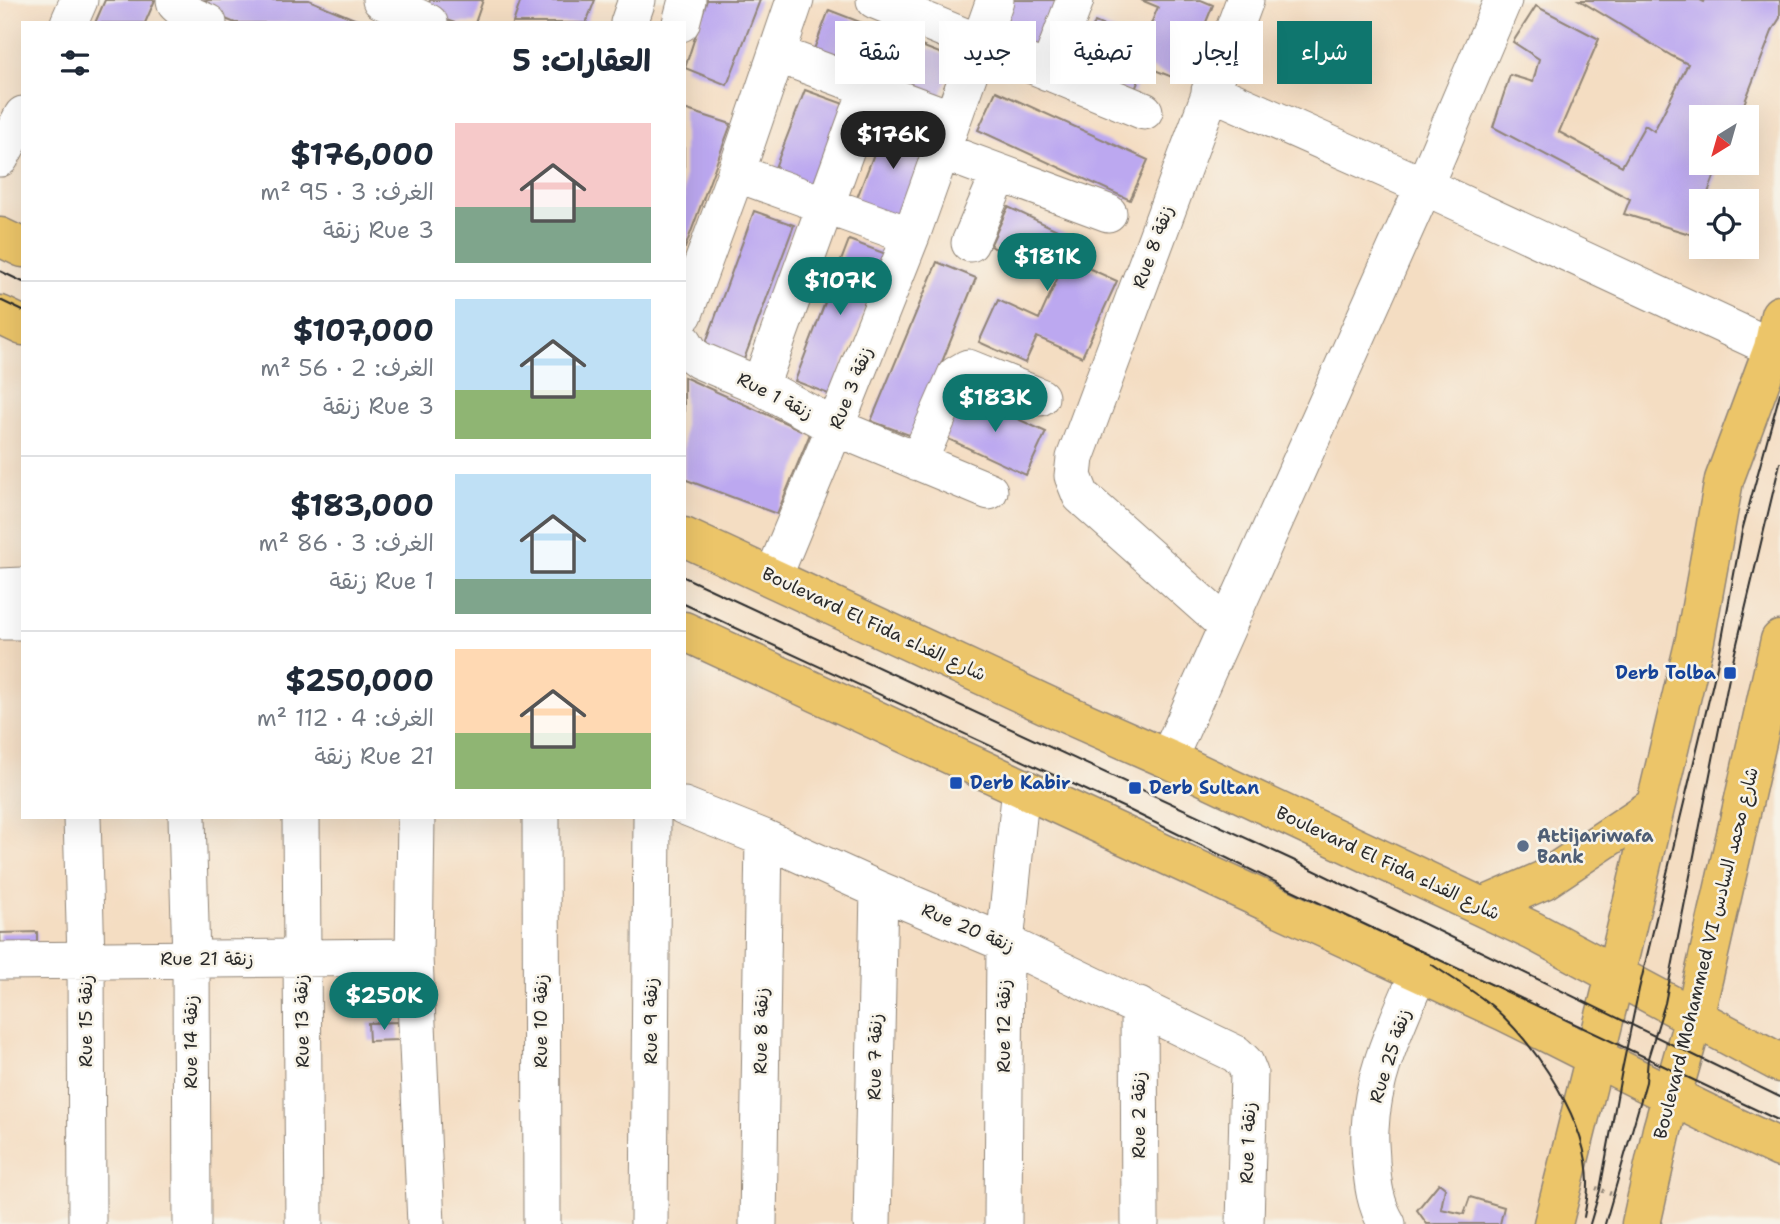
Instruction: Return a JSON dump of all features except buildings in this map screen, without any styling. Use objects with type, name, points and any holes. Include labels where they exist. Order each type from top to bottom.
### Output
[{"type":"main road","points":[[0,237],[21,247]]},
{"type":"main road","points":[[0,315],[21,325]]},
{"type":"main road","points":[[1553,1224],[1695,640],[1724,480],[1777,332]]},
{"type":"main road","name":"Boulevard El Fida شارع الفداء","points":[[686,538],[1168,759],[1533,931],[1780,1063]]},
{"type":"main road","points":[[686,632],[1419,972],[1780,1148]]},
{"type":"main road","name":"Boulevard Mohammed VI شارع محمد السادس","points":[[1642,1215],[1671,1095],[1694,1018],[1780,645]]},
{"type":"main road","points":[[1482,907],[1544,880],[1655,806]]},
{"type":"street","points":[[70,21],[79,0]]},
{"type":"street","points":[[175,0],[186,13],[204,21]]},
{"type":"street","points":[[630,21],[637,0]]},
{"type":"street","points":[[682,21],[687,0]]},
{"type":"street","points":[[686,309],[736,173],[794,0]]},
{"type":"street","points":[[875,0],[939,26]]},
{"type":"street","name":"Rue 3 زنقة","points":[[988,21],[995,0]]},
{"type":"street","points":[[1048,72],[1075,0]]},
{"type":"street","name":"Rue 8 زنقة","points":[[1227,626],[1081,496],[1073,476],[1075,458],[1245,0]]},
{"type":"street","points":[[1168,759],[1424,186],[1503,0]]},
{"type":"street","points":[[777,54],[868,88],[947,135],[1000,173],[1108,213]]},
{"type":"street","points":[[1036,67],[1144,111]]},
{"type":"street","name":"Rue 3 زنقة","points":[[773,577],[911,236],[965,84]]},
{"type":"street","points":[[760,386],[868,88]]},
{"type":"street","points":[[1210,91],[1424,186],[1777,332]]},
{"type":"street","points":[[736,173],[911,236]]},
{"type":"street","points":[[970,243],[1000,173]]},
{"type":"street","name":"Rue 1 زنقة","points":[[686,345],[699,360],[760,386],[835,427],[989,491]]},
{"type":"street","points":[[918,461],[956,375],[968,369],[1040,397]]},
{"type":"street","points":[[0,587],[21,586]]},
{"type":"street","points":[[0,621],[21,621]]},
{"type":"street","name":"Rue 12 زنقة","points":[[1003,1224],[1004,943],[1021,787]]},
{"type":"street","name":"Rue 20 زنقة","points":[[686,807],[1004,943],[1236,1054],[1245,1063]]},
{"type":"street","name":"Rue 15 زنقة","points":[[82,819],[86,960],[87,1224]]},
{"type":"street","name":"Rue 14 زنقة","points":[[187,819],[191,959],[192,1224]]},
{"type":"street","name":"Rue 13 زنقة","points":[[301,819],[304,1224]]},
{"type":"street","points":[[416,819],[414,957],[426,1224]]},
{"type":"street","name":"Rue 10 زنقة","points":[[541,819],[542,1224]]},
{"type":"street","name":"Rue 9 زنقة","points":[[649,1224],[652,819]]},
{"type":"street","name":"Rue 8 زنقة","points":[[758,1224],[764,838]]},
{"type":"street","name":"Rue 7 زنقة","points":[[872,1224],[879,890]]},
{"type":"street","name":"Rue 21 زنقة","points":[[0,961],[414,957]]},
{"type":"street","name":"Rue 25 زنقة","points":[[1387,1224],[1380,1213],[1373,1185],[1370,1131],[1373,1102],[1389,1045],[1419,972]]},
{"type":"street","name":"Rue 2 زنقة","points":[[1139,1006],[1140,1224]]},
{"type":"street","name":"Rue 1 زنقة","points":[[1245,1063],[1250,1073],[1245,1224]]},
{"type":"path","points":[[1565,1177],[1642,1215]]},
{"type":"tram line","points":[[0,271],[21,281]]},
{"type":"tram line","points":[[0,300],[21,310]]},
{"type":"tram line","points":[[1590,1224],[1600,1190],[1639,989],[1717,666],[1742,531],[1780,393]]},
{"type":"tram line","points":[[1605,1224],[1646,1082],[1648,1058],[1665,1003],[1730,673],[1780,463]]},
{"type":"tram line","points":[[686,578],[1293,860],[1780,1097]]},
{"type":"tram line","points":[[686,605],[1127,809],[1780,1121]]},
{"type":"tram line","points":[[1431,964],[1492,1006],[1526,1042],[1557,1087],[1580,1136],[1586,1161],[1588,1189],[1584,1217]]},
{"type":"place","name":"Derb Tolba","points":[[1730,673]]},
{"type":"place","name":"Derb Kabir","points":[[956,783]]},
{"type":"place","name":"Derb Sultan","points":[[1135,788]]},
{"type":"place","name":"Attijariwafa Bank","points":[[1523,846]]}]
